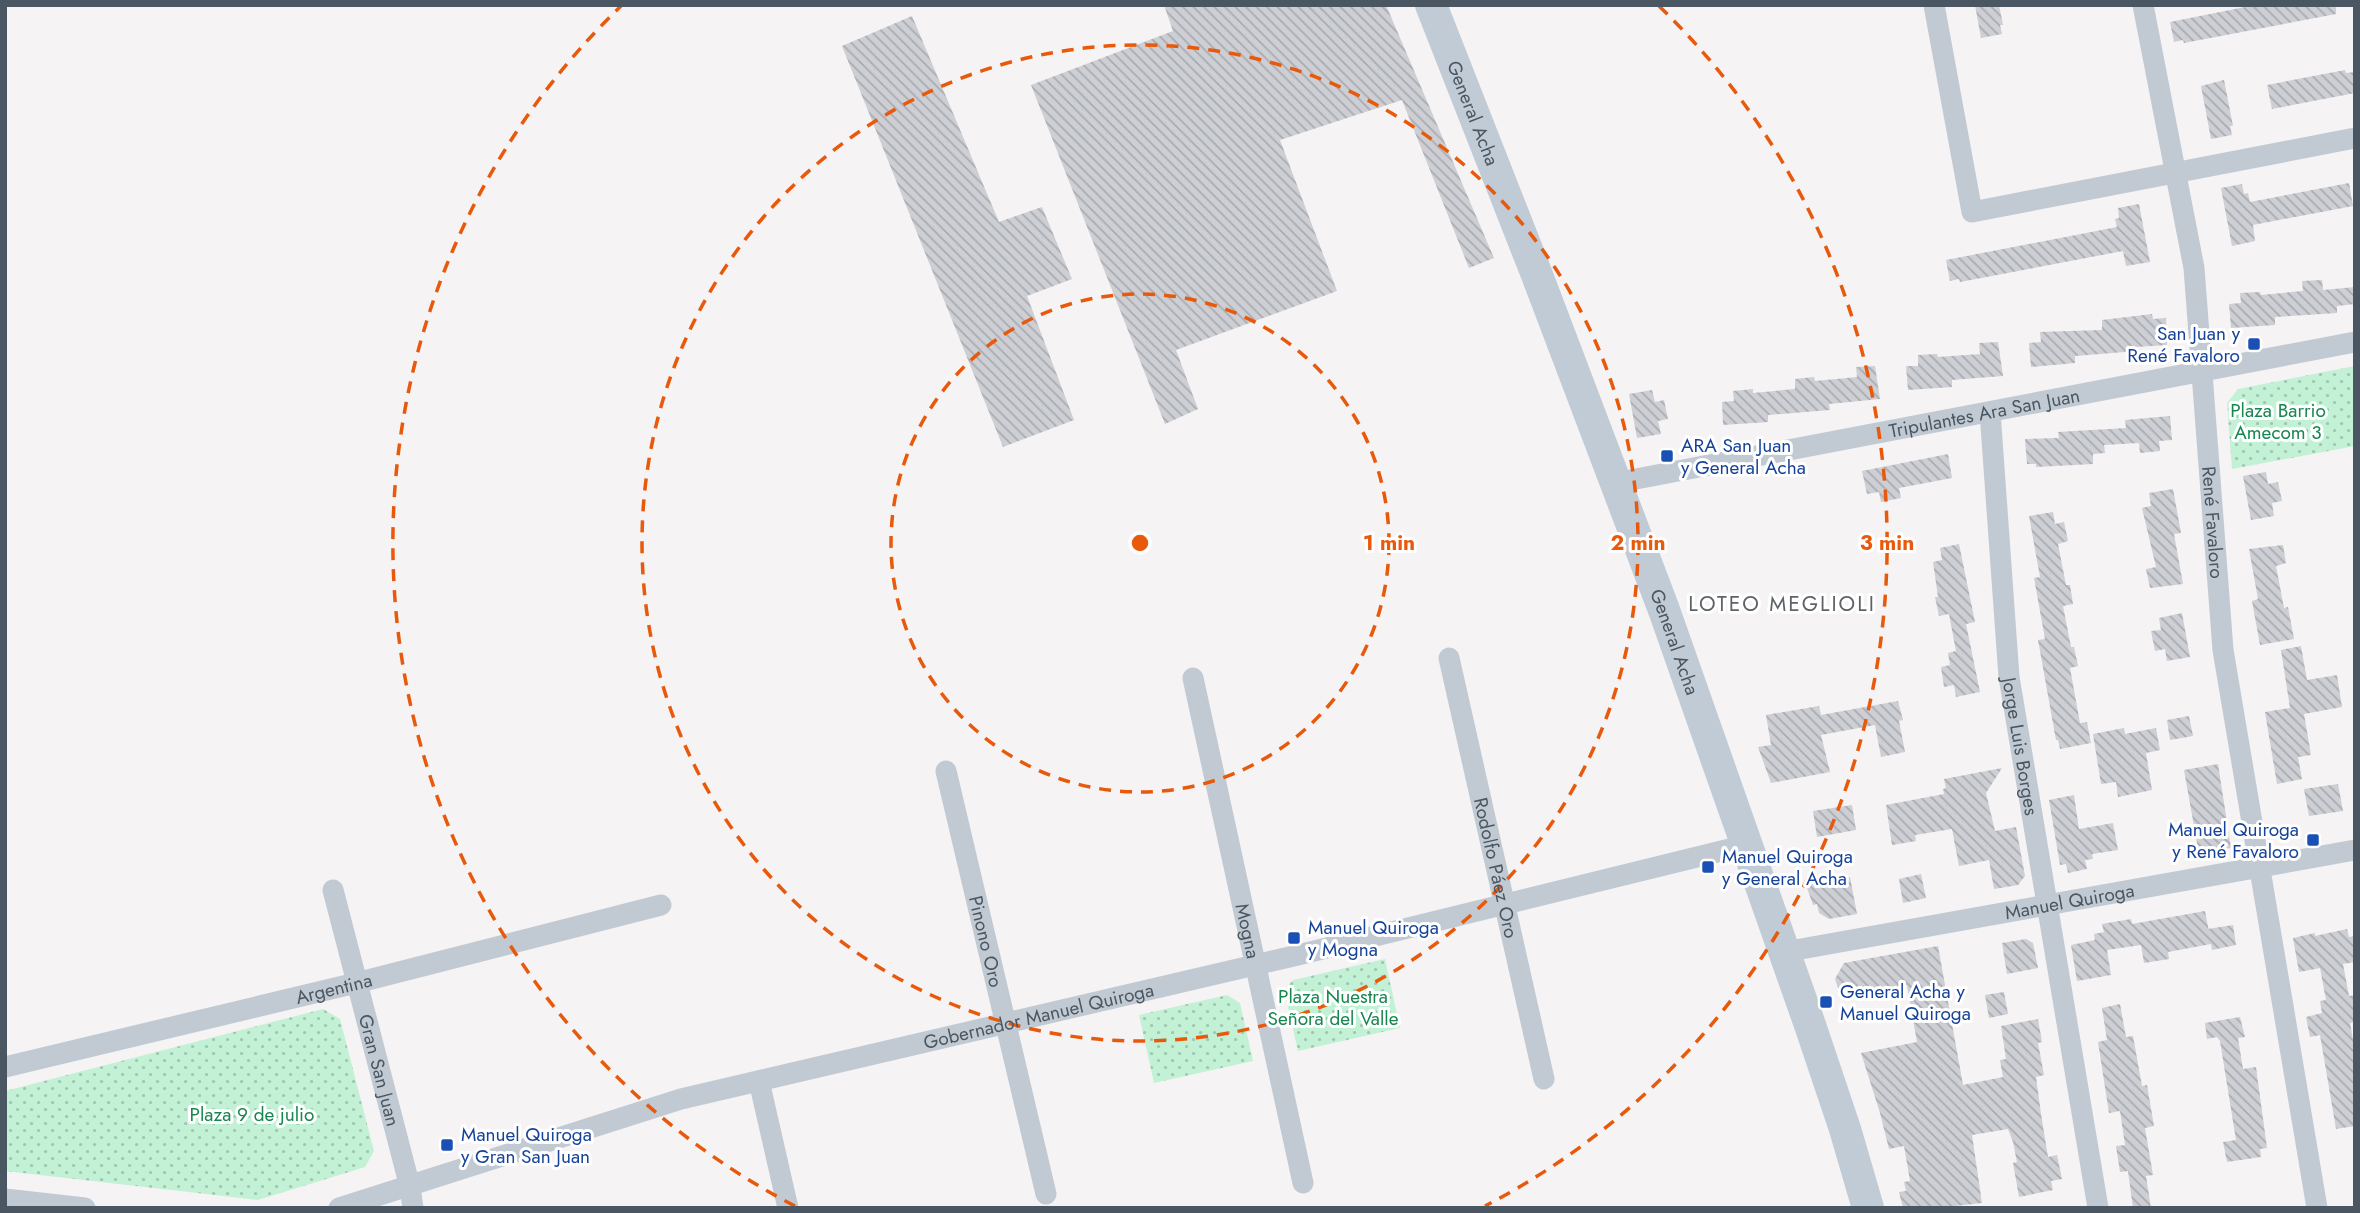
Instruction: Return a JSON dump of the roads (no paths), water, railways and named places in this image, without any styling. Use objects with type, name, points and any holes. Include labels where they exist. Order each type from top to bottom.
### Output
[{"type":"main road","name":"General Acha","points":[[1431,5],[1668,623],[1845,1129],[1868,1208]]},
{"type":"street","points":[[1934,5],[1972,212],[2355,138]]},
{"type":"street","name":"René Favaloro","points":[[2143,5],[2194,268],[2222,650],[2317,1208]]},
{"type":"street","name":"Tripulantes Ara San Juan","points":[[1615,483],[2355,342]]},
{"type":"street","name":"Jorge Luis Borges","points":[[1990,412],[2010,677],[2098,1208]]},
{"type":"street","name":"Rodolfo Páez Oro","points":[[1448,658],[1544,1079]]},
{"type":"street","name":"Mogna","points":[[1193,678],[1303,1183]]},
{"type":"street","name":"Pinono Oro","points":[[946,771],[1046,1194]]},
{"type":"street","name":"Gobernador Manuel Quiroga","points":[[339,1208],[412,1197],[681,1099],[1255,965],[1746,845]]},
{"type":"street","name":"Manuel Quiroga","points":[[1784,952],[2355,850]]},
{"type":"street","name":"Gran San Juan","points":[[333,890],[412,1197]]},
{"type":"street","name":"Argentina","points":[[5,1068],[356,983],[661,905]]},
{"type":"street","points":[[759,1081],[788,1208]]},
{"type":"street","points":[[5,1199],[85,1208]]},
{"type":"place","name":"San Juan y René Favaloro","points":[[2254,344]]},
{"type":"place","name":"ARA San Juan y General Acha","points":[[1667,456]]},
{"type":"place","name":"Manuel Quiroga y René Favaloro","points":[[2313,840]]},
{"type":"place","name":"Manuel Quiroga y General Acha","points":[[1708,867]]},
{"type":"place","name":"Manuel Quiroga y Mogna","points":[[1294,938]]},
{"type":"place","name":"General Acha y Manuel Quiroga","points":[[1826,1002]]},
{"type":"place","name":"Manuel Quiroga y Gran San Juan","points":[[447,1145]]},
{"type":"district","name":"LOTEO MEGLIOLI","points":[[1782,604]]},
{"type":"park label","name":"Plaza Barrio Amecom 3","points":[[2278,421]]},
{"type":"park label","name":"Plaza Nuestra Señora del Valle","points":[[1333,1007]]},
{"type":"park label","name":"Plaza 9 de julio","points":[[252,1114]]}]
